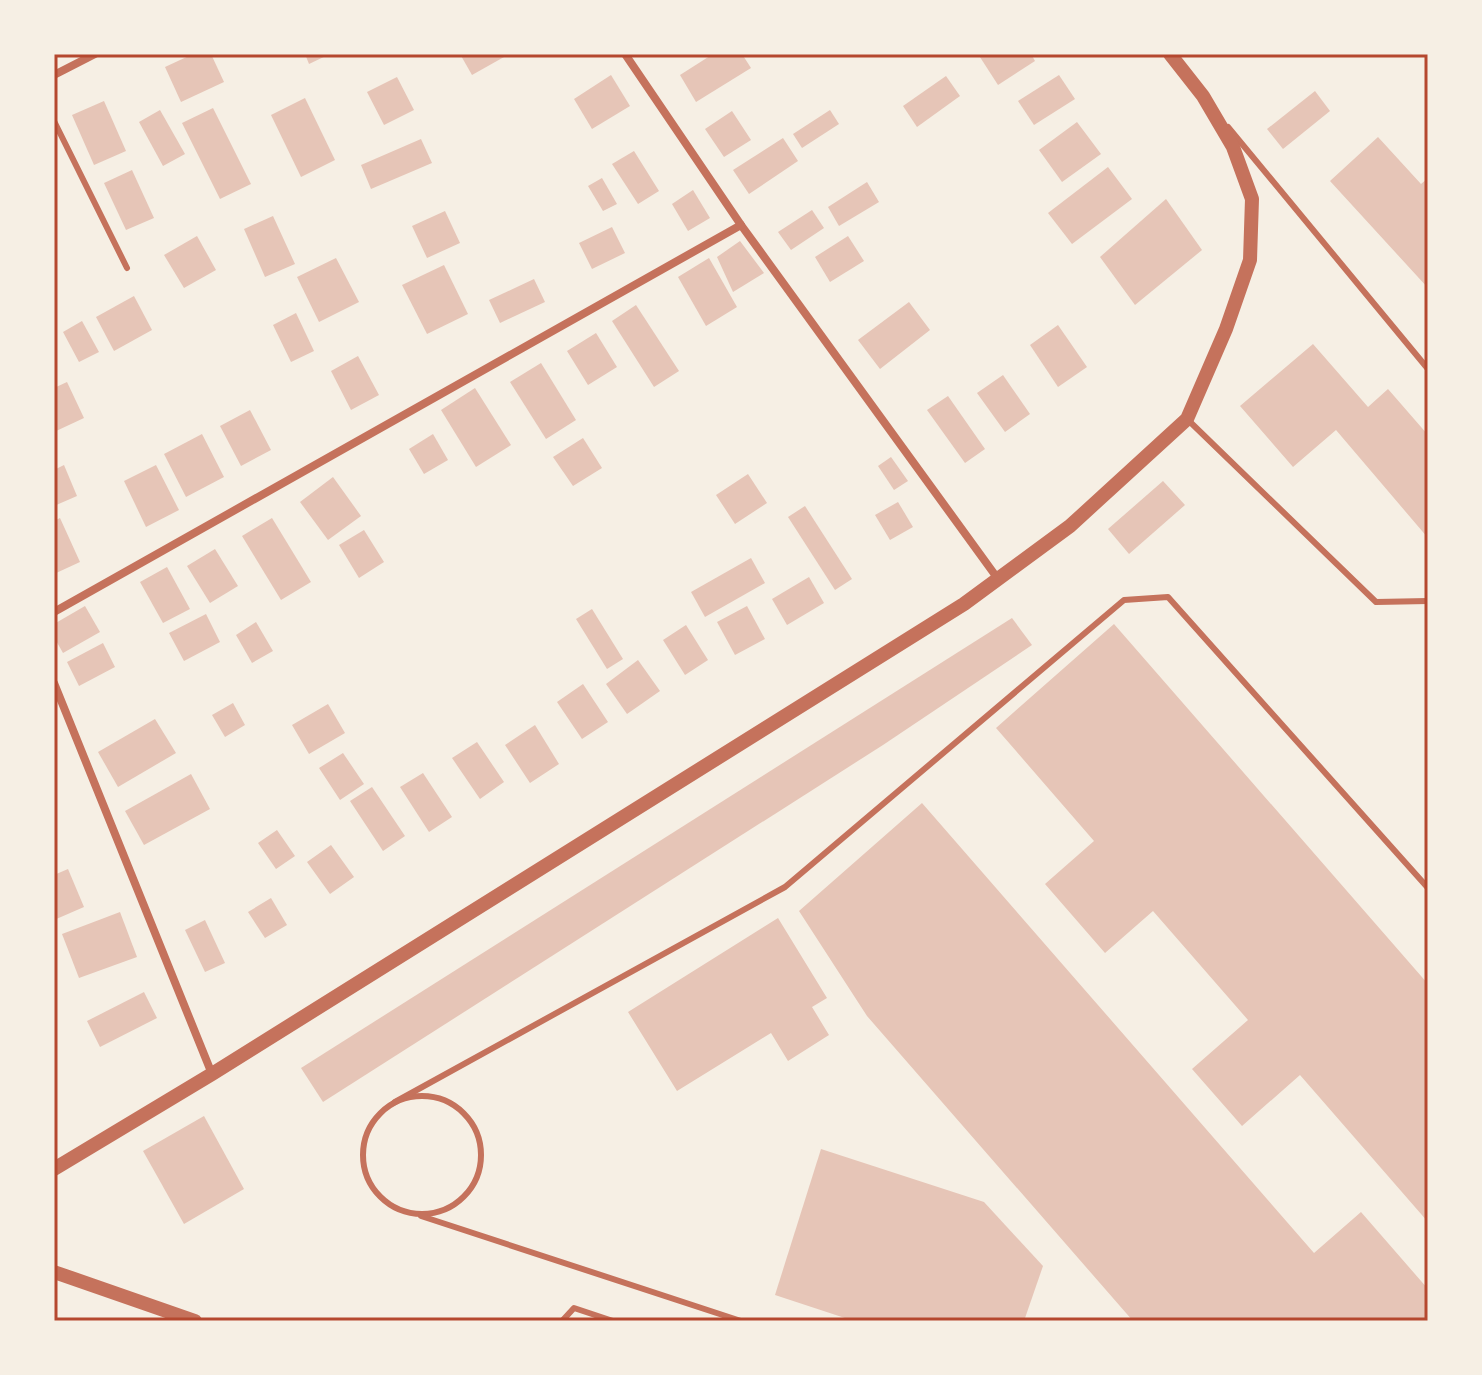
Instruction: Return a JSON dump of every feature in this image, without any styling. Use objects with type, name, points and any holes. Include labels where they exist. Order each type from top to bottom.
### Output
[{"type":"street","points":[[54,75],[95,54]]},
{"type":"street","points":[[625,54],[741,225],[998,579]]},
{"type":"street","points":[[54,1169],[212,1074],[964,604],[1070,526],[1187,419],[1226,329],[1250,260],[1252,199],[1233,147],[1203,96],[1170,54]]},
{"type":"street","points":[[54,612],[741,225]]},
{"type":"street","points":[[54,683],[212,1074]]},
{"type":"street","points":[[54,1272],[195,1321]]},
{"type":"lane","points":[[1203,96],[1428,369]]},
{"type":"lane","points":[[54,121],[127,268]]},
{"type":"lane","points":[[1187,419],[1376,602],[1428,601]]},
{"type":"lane","points":[[741,1321],[394,1207],[374,1190],[364,1166],[363,1150],[370,1128],[381,1112],[395,1102],[785,887],[1124,600],[1168,597],[1428,888]]},
{"type":"lane","points":[[395,1102],[413,1096],[438,1097],[449,1102],[462,1111],[473,1125],[481,1149],[475,1182],[465,1195],[439,1212],[413,1213]]},
{"type":"lane","points":[[562,1321],[574,1308],[613,1321]]},
{"type":"building","points":[[193,54],[211,54],[224,82],[181,102],[165,67]]},
{"type":"building","points":[[305,54],[330,54],[309,64]]},
{"type":"building","points":[[460,54],[503,54],[504,57],[472,75]]},
{"type":"building","points":[[713,54],[742,54],[751,68],[696,102],[680,75]]},
{"type":"building","points":[[978,54],[1031,54],[1035,61],[998,85]]},
{"type":"building","points":[[611,75],[630,106],[592,129],[574,99]]},
{"type":"building","points":[[1059,75],[1075,99],[1034,125],[1018,101]]},
{"type":"building","points":[[946,76],[960,96],[917,127],[903,106]]},
{"type":"building","points":[[397,77],[414,110],[384,125],[367,92]]},
{"type":"building","points":[[1315,91],[1330,111],[1283,149],[1267,129]]},
{"type":"building","points":[[305,98],[335,160],[301,177],[271,115]]},
{"type":"building","points":[[104,101],[126,151],[94,165],[72,115]]},
{"type":"building","points":[[213,108],[251,184],[220,199],[182,123]]},
{"type":"building","points":[[160,110],[185,154],[163,166],[139,122]]},
{"type":"building","points":[[830,110],[839,124],[802,148],[793,134]]},
{"type":"building","points":[[732,111],[751,140],[724,157],[705,129]]},
{"type":"building","points":[[1077,122],[1101,154],[1062,182],[1039,150]]},
{"type":"building","points":[[1378,137],[1421,184],[1428,178],[1428,288],[1330,181]]},
{"type":"building","points":[[783,138],[798,161],[749,194],[733,170]]},
{"type":"building","points":[[421,139],[432,163],[371,189],[361,165]]},
{"type":"building","points":[[634,151],[659,191],[638,204],[612,164]]},
{"type":"building","points":[[1108,167],[1132,199],[1072,244],[1048,213]]},
{"type":"building","points":[[132,170],[154,218],[126,230],[104,183]]},
{"type":"building","points":[[602,178],[617,204],[603,211],[588,186]]},
{"type":"building","points":[[867,182],[879,202],[839,226],[828,207]]},
{"type":"building","points":[[693,190],[710,218],[688,231],[672,204]]},
{"type":"building","points":[[1166,199],[1202,250],[1135,305],[1100,257]]},
{"type":"building","points":[[812,210],[824,228],[791,250],[778,232]]},
{"type":"building","points":[[445,211],[460,243],[427,258],[412,226]]},
{"type":"building","points":[[273,216],[295,264],[265,277],[244,229]]},
{"type":"building","points":[[612,227],[625,253],[592,269],[579,243]]},
{"type":"building","points":[[197,236],[216,270],[184,288],[164,255]]},
{"type":"building","points":[[848,236],[864,261],[830,282],[815,257]]},
{"type":"building","points":[[740,241],[764,273],[733,292],[717,257]]},
{"type":"building","points":[[336,258],[359,302],[319,322],[297,277]]},
{"type":"building","points":[[709,258],[737,307],[706,326],[678,277]]},
{"type":"building","points":[[444,265],[468,314],[427,334],[402,285]]},
{"type":"building","points":[[534,279],[545,302],[500,323],[489,300]]},
{"type":"building","points":[[134,296],[152,330],[114,351],[96,317]]},
{"type":"building","points":[[909,302],[930,330],[880,369],[858,340]]},
{"type":"building","points":[[636,305],[679,371],[654,387],[612,321]]},
{"type":"building","points":[[296,313],[314,351],[291,362],[273,325]]},
{"type":"building","points":[[82,321],[99,352],[79,362],[63,332]]},
{"type":"building","points":[[1058,325],[1087,367],[1058,387],[1030,345]]},
{"type":"building","points":[[596,333],[617,367],[588,385],[567,351]]},
{"type":"building","points":[[1313,344],[1368,407],[1388,389],[1428,435],[1428,538],[1336,430],[1293,467],[1240,406]]},
{"type":"building","points":[[358,356],[379,395],[351,410],[331,371]]},
{"type":"building","points":[[541,363],[576,420],[546,439],[510,382]]},
{"type":"building","points":[[1003,375],[1030,414],[1005,432],[977,393]]},
{"type":"building","points":[[67,382],[84,418],[54,432],[54,388]]},
{"type":"building","points":[[475,388],[511,445],[476,467],[441,410]]},
{"type":"building","points":[[948,396],[985,449],[965,463],[927,410]]},
{"type":"building","points":[[250,410],[271,450],[241,466],[220,426]]},
{"type":"building","points":[[202,434],[224,477],[186,497],[164,454]]},
{"type":"building","points":[[433,434],[448,460],[424,474],[409,449]]},
{"type":"building","points":[[583,438],[602,468],[573,486],[553,457]]},
{"type":"building","points":[[891,457],[908,481],[894,490],[878,466]]},
{"type":"building","points":[[64,465],[77,496],[54,506],[54,470]]},
{"type":"building","points":[[156,465],[179,510],[146,527],[124,481]]},
{"type":"building","points":[[748,474],[767,503],[735,524],[716,495]]},
{"type":"building","points":[[333,477],[361,516],[328,540],[300,502]]},
{"type":"building","points":[[1163,481],[1185,505],[1129,554],[1108,529]]},
{"type":"building","points":[[898,502],[913,527],[890,540],[875,515]]},
{"type":"building","points":[[805,506],[852,579],[835,590],[788,517]]},
{"type":"building","points":[[60,518],[80,562],[54,574],[54,521]]},
{"type":"building","points":[[272,518],[311,582],[281,600],[242,536]]},
{"type":"building","points":[[364,530],[384,562],[359,578],[339,545]]},
{"type":"building","points":[[215,549],[238,586],[210,603],[187,566]]},
{"type":"building","points":[[751,558],[765,583],[705,617],[691,592]]},
{"type":"building","points":[[167,567],[190,609],[163,623],[140,582]]},
{"type":"building","points":[[809,577],[824,603],[787,625],[772,599]]},
{"type":"building","points":[[85,606],[100,632],[63,653],[54,637],[54,624]]},
{"type":"building","points":[[747,606],[765,639],[735,655],[717,622]]},
{"type":"building","points":[[592,609],[623,659],[607,669],[576,619]]},
{"type":"building","points":[[206,614],[220,642],[184,661],[169,633]]},
{"type":"building","points":[[1012,618],[1032,645],[883,745],[323,1102],[301,1068]]},
{"type":"building","points":[[256,622],[273,651],[252,663],[236,635]]},
{"type":"building","points":[[1114,624],[1428,984],[1428,1222],[1300,1075],[1242,1126],[1192,1069],[1248,1020],[1153,911],[1105,953],[1045,884],[1094,841],[996,728]]},
{"type":"building","points":[[686,625],[708,660],[685,675],[663,640]]},
{"type":"building","points":[[103,643],[115,667],[79,686],[67,662]]},
{"type":"building","points":[[638,660],[660,691],[627,714],[606,684]]},
{"type":"building","points":[[583,684],[608,722],[582,739],[557,702]]},
{"type":"building","points":[[233,703],[245,725],[225,737],[212,715]]},
{"type":"building","points":[[328,704],[345,733],[309,754],[292,725]]},
{"type":"building","points":[[155,719],[176,753],[118,787],[98,752]]},
{"type":"building","points":[[535,725],[559,764],[530,783],[505,745]]},
{"type":"building","points":[[477,742],[504,782],[480,799],[452,758]]},
{"type":"building","points":[[343,753],[364,784],[340,800],[319,768]]},
{"type":"building","points":[[423,773],[452,817],[429,832],[400,787]]},
{"type":"building","points":[[191,774],[210,809],[144,845],[125,811]]},
{"type":"building","points":[[372,787],[405,836],[383,851],[350,801]]},
{"type":"building","points":[[922,803],[1314,1253],[1361,1212],[1428,1289],[1428,1321],[1133,1321],[867,1016],[799,911]]},
{"type":"building","points":[[277,830],[295,856],[276,869],[258,843]]},
{"type":"building","points":[[331,845],[354,877],[330,894],[307,862]]},
{"type":"building","points":[[68,869],[84,907],[54,920],[54,875]]},
{"type":"building","points":[[271,898],[287,925],[265,938],[248,912]]},
{"type":"building","points":[[120,912],[137,957],[79,978],[62,934]]},
{"type":"building","points":[[778,918],[827,998],[812,1007],[829,1035],[788,1061],[771,1033],[677,1091],[628,1012]]},
{"type":"building","points":[[205,920],[225,963],[205,972],[185,930]]},
{"type":"building","points":[[144,992],[157,1018],[100,1047],[87,1021]]},
{"type":"building","points":[[204,1116],[244,1189],[184,1224],[143,1151]]},
{"type":"building","points":[[821,1149],[984,1202],[1043,1266],[1024,1321],[854,1321],[775,1295]]}]
